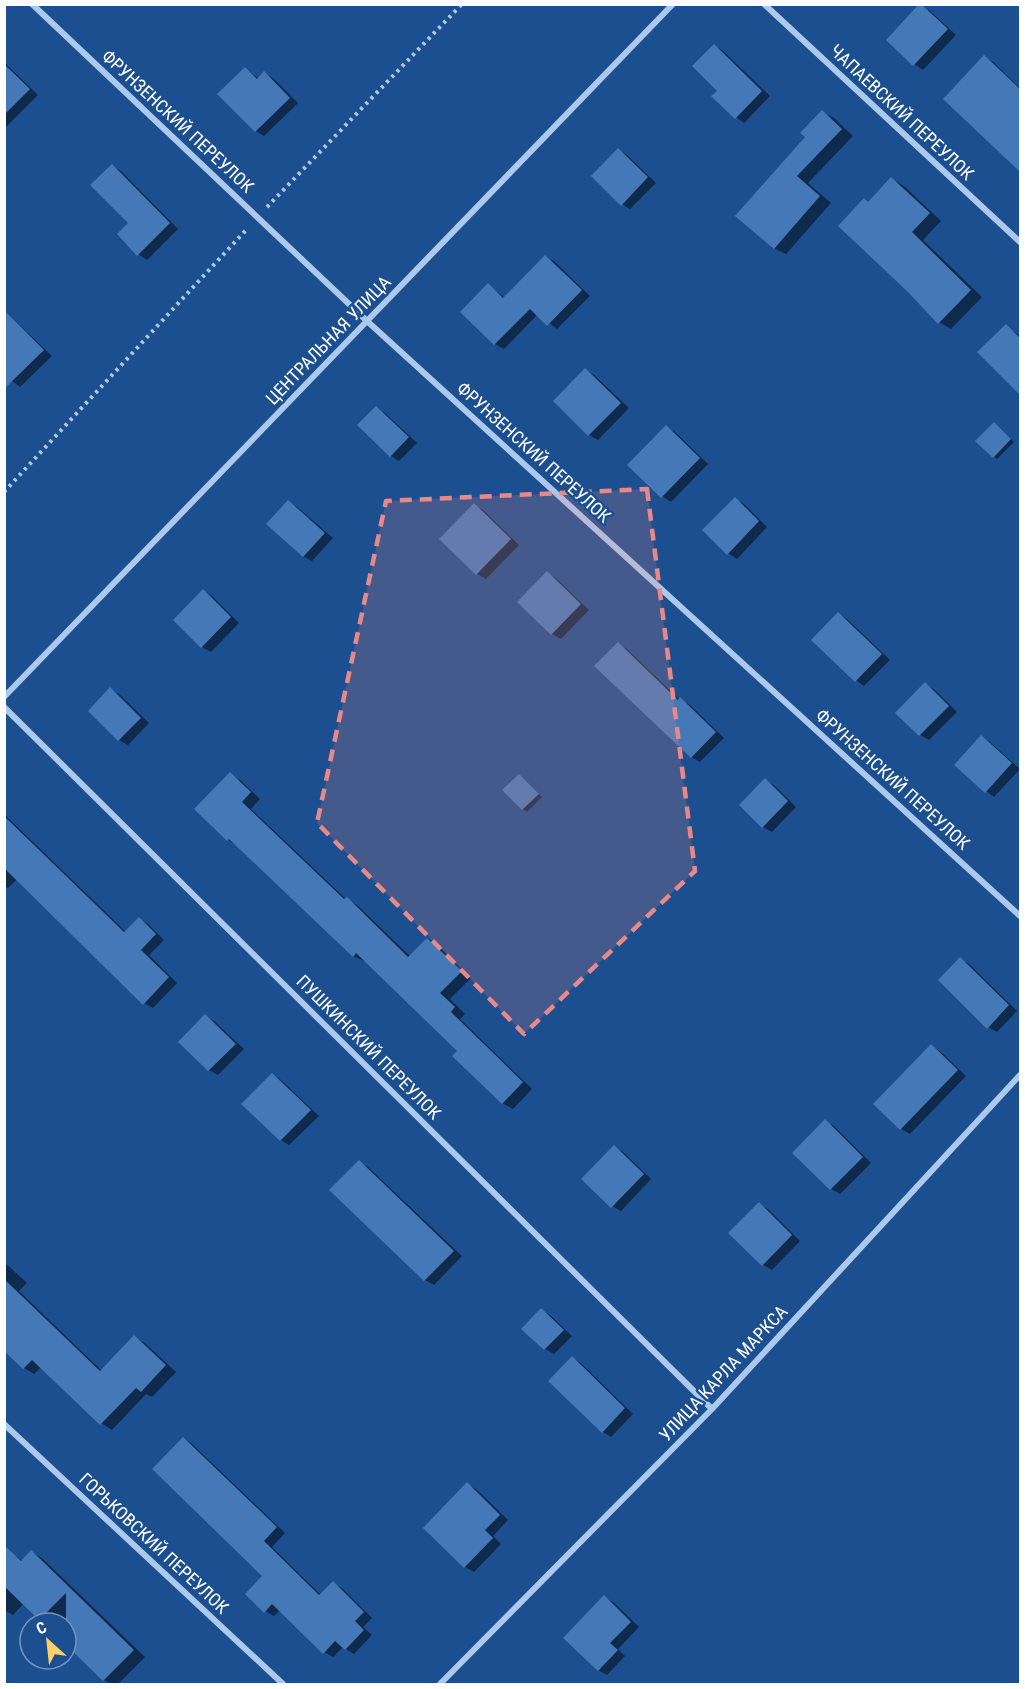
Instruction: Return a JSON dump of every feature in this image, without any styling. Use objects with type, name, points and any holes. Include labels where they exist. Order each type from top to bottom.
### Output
[{"type":"street","name":"ФРУНЗЕНСКИЙ ПЕРЕУЛОК","points":[[32,4],[367,321],[1020,916]]},
{"type":"street","name":"ЦЕНТРАЛЬНАЯ УЛИЦА","points":[[4,697],[673,4]]},
{"type":"street","name":"ЧАПАЕВСКИЙ ПЕРЕУЛОК","points":[[764,4],[1020,242]]},
{"type":"street","name":"ПУШКИНСКИЙ ПЕРЕУЛОК","points":[[4,707],[712,1409]]},
{"type":"street","name":"УЛИЦА КАРЛА МАРКСА","points":[[440,1684],[712,1409],[1020,1076]]},
{"type":"street","name":"ГОРЬКОВСКИЙ ПЕРЕУЛОК","points":[[4,1424],[283,1684]]},
{"type":"path","points":[[4,492],[257,217],[462,4]]},
{"type":"highlighted area","points":[[647,489],[695,871],[524,1034],[317,823],[386,501]]},
{"type":"building","points":[[919,4],[948,29],[913,66],[886,40]]},
{"type":"building","points":[[714,44],[762,91],[735,119],[711,96],[717,91],[692,66]]},
{"type":"building","points":[[984,55],[1020,89],[1020,172],[943,99]]},
{"type":"building","points":[[4,64],[30,89],[4,115]]},
{"type":"building","points":[[245,67],[257,79],[264,71],[290,98],[255,132],[217,94]]},
{"type":"building","points":[[822,110],[842,129],[797,176],[820,196],[774,249],[735,216],[805,137],[800,133]]},
{"type":"building","points":[[618,148],[648,177],[621,206],[591,176]]},
{"type":"building","points":[[112,164],[170,223],[137,256],[117,234],[128,223],[90,185]]},
{"type":"building","points":[[891,177],[930,213],[912,232],[971,290],[938,324],[908,292],[838,226],[864,198],[868,202]]},
{"type":"building","points":[[545,255],[582,290],[547,326],[530,309],[494,345],[460,312],[488,283],[503,298]]},
{"type":"building","points":[[4,310],[44,350],[4,389]]},
{"type":"building","points":[[1006,324],[1020,338],[1020,395],[977,352]]},
{"type":"building","points":[[585,368],[621,403],[588,436],[553,401]]},
{"type":"building","points":[[376,406],[409,437],[390,457],[357,425]]},
{"type":"building","points":[[994,422],[1011,439],[993,458],[975,441]]},
{"type":"building","points":[[666,425],[700,458],[661,498],[627,465]]},
{"type":"building","points":[[735,497],[759,521],[727,555],[702,530]]},
{"type":"building","points":[[288,500],[325,533],[303,557],[266,524]]},
{"type":"building","points":[[474,503],[511,539],[476,575],[439,539]]},
{"type":"building","points":[[547,571],[581,604],[551,635],[517,602]]},
{"type":"building","points":[[203,589],[231,617],[201,648],[173,620]]},
{"type":"building","points":[[838,612],[882,654],[855,682],[811,640]]},
{"type":"building","points":[[618,642],[678,700],[680,697],[716,732],[691,758],[594,666]]},
{"type":"building","points":[[925,682],[949,706],[919,736],[895,713]]},
{"type":"building","points":[[110,687],[141,718],[118,741],[88,711]]},
{"type":"building","points":[[981,735],[1012,763],[985,793],[954,765]]},
{"type":"building","points":[[230,772],[251,792],[242,802],[344,899],[347,897],[408,957],[427,938],[462,971],[440,993],[455,1007],[451,1012],[523,1082],[502,1104],[452,1056],[457,1051],[356,953],[353,957],[229,839],[227,841],[194,809]]},
{"type":"building","points":[[519,774],[539,794],[522,810],[502,790]]},
{"type":"building","points":[[765,778],[788,801],[762,828],[739,805]]},
{"type":"building","points":[[4,816],[124,932],[139,917],[156,934],[141,950],[169,977],[143,1005],[4,868]]},
{"type":"building","points":[[960,957],[1009,1005],[987,1029],[938,980]]},
{"type":"building","points":[[205,1014],[236,1044],[208,1071],[178,1042]]},
{"type":"building","points":[[931,1044],[958,1070],[900,1130],[873,1104]]},
{"type":"building","points":[[272,1073],[311,1110],[280,1141],[241,1104]]},
{"type":"building","points":[[825,1119],[863,1157],[830,1190],[792,1153]]},
{"type":"building","points":[[614,1145],[644,1174],[611,1208],[581,1179]]},
{"type":"building","points":[[359,1160],[454,1251],[424,1281],[329,1190]]},
{"type":"building","points":[[759,1202],[792,1235],[762,1266],[728,1233]]},
{"type":"building","points":[[4,1279],[100,1371],[134,1335],[166,1365],[141,1392],[136,1388],[100,1425],[32,1360],[23,1369],[4,1351]]},
{"type":"building","points":[[541,1308],[564,1330],[544,1350],[521,1329]]},
{"type":"building","points":[[572,1356],[625,1408],[602,1433],[548,1381]]},
{"type":"building","points":[[183,1437],[277,1527],[264,1541],[319,1595],[333,1581],[364,1612],[355,1621],[364,1630],[345,1650],[335,1641],[323,1654],[272,1604],[264,1613],[245,1594],[262,1576],[152,1469]]},
{"type":"building","points":[[467,1482],[500,1515],[485,1530],[493,1538],[464,1568],[423,1528]]},
{"type":"building","points":[[4,1545],[21,1561],[31,1550],[134,1650],[103,1681],[78,1657],[78,1611],[66,1611],[66,1593],[48,1611],[30,1611],[4,1586]]},
{"type":"building","points":[[604,1595],[631,1622],[610,1643],[618,1650],[598,1671],[563,1638]]}]
